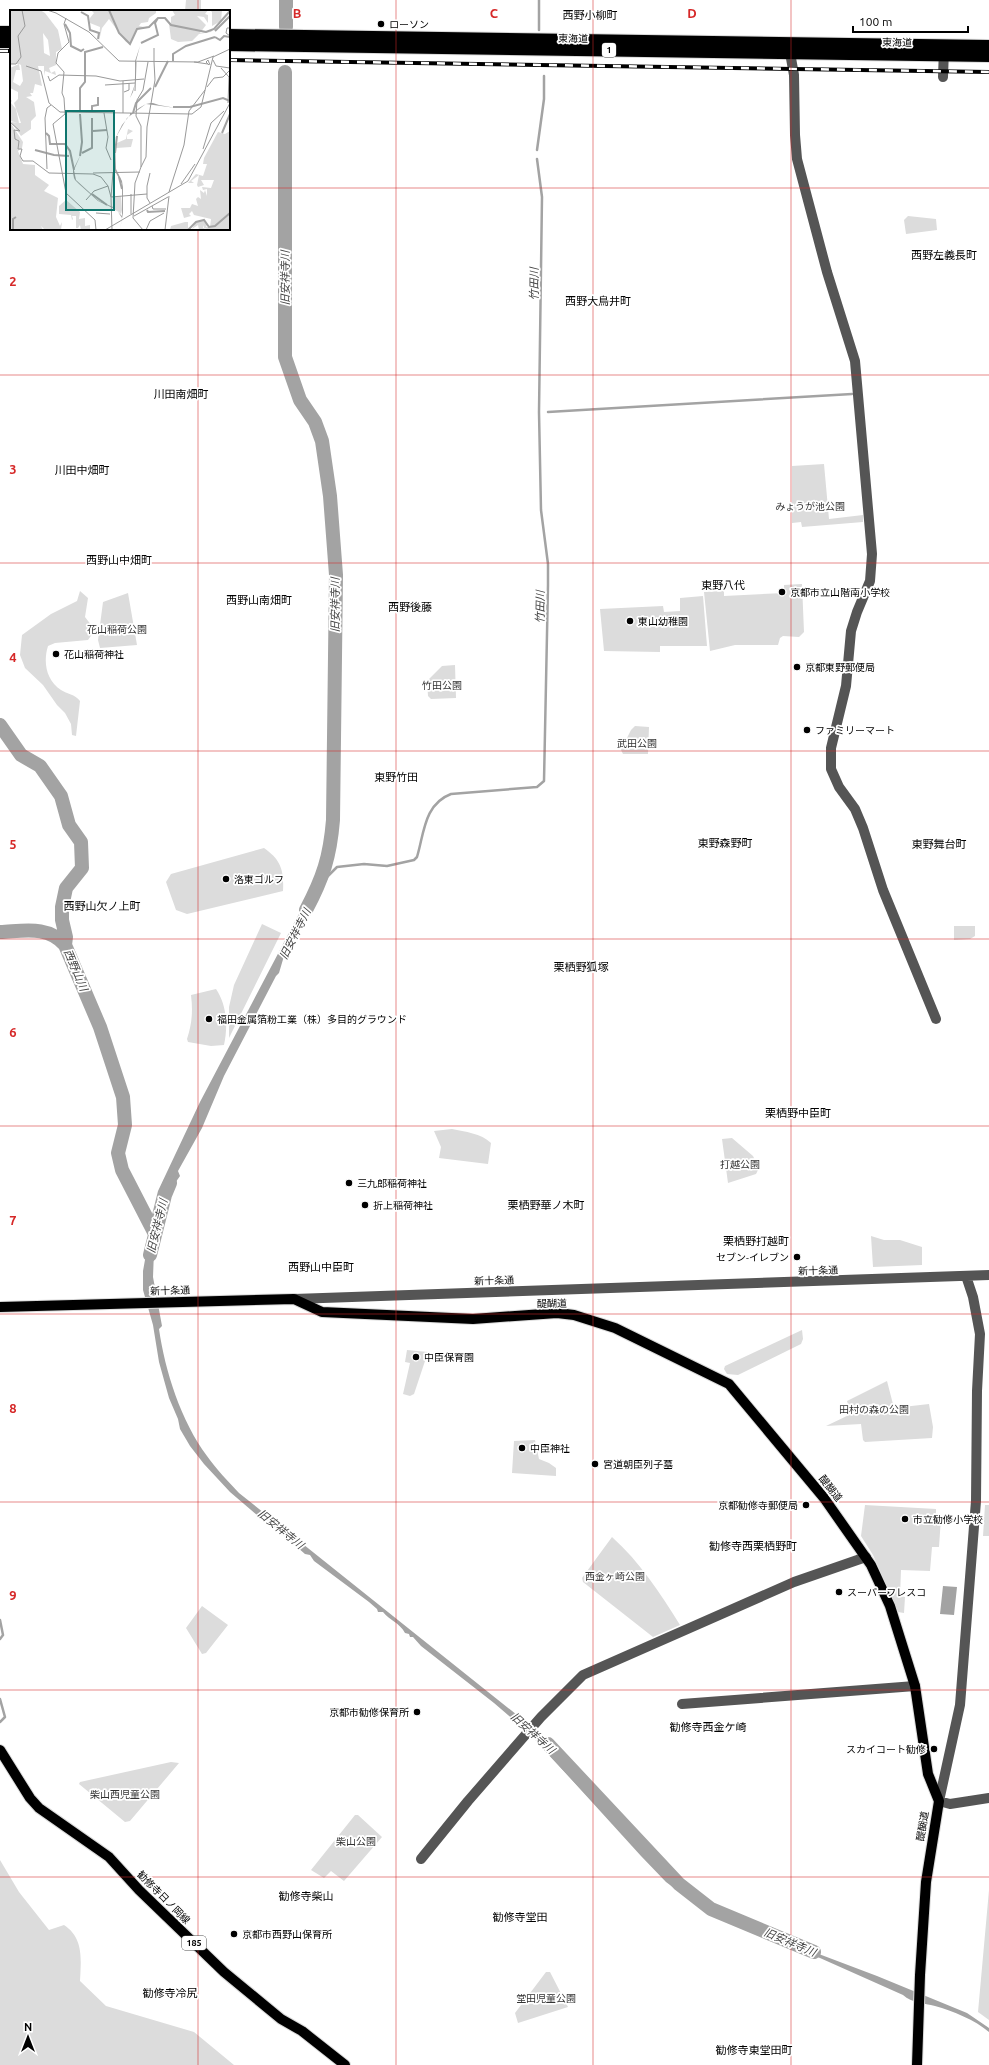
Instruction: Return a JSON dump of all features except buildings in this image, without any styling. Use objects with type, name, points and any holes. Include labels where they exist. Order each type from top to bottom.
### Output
[{"type":"highway","name":"東海道","points":[[230,35],[789,48]]},
{"type":"highway","name":"東海道","points":[[230,45],[944,50],[989,46]]},
{"type":"highway","name":"東海道","points":[[944,50],[989,56]]},
{"type":"main road","name":"新十条通","points":[[0,1307],[294,1299]]},
{"type":"main road","name":"醍醐道","points":[[294,1299],[322,1312],[473,1319],[557,1313],[574,1315],[615,1328],[729,1384],[824,1498],[866,1557],[890,1606],[915,1686],[928,1774],[938,1801],[926,1882],[919,1985],[917,2065]]},
{"type":"main road","name":"勧修寺日ノ岡線","points":[[0,1750],[30,1798],[39,1808],[109,1857],[139,1890],[224,1972],[281,2019],[302,2031],[345,2065]]},
{"type":"street","points":[[789,48],[794,75],[794,135],[797,159],[827,272],[855,362],[872,554],[870,581],[856,612],[851,631],[846,686],[831,748],[831,769],[839,787],[855,809],[863,828],[883,890],[936,1019]]},
{"type":"street","points":[[943,77],[944,50]]},
{"type":"street","name":"新十条通","points":[[294,1299],[915,1279],[989,1275]]},
{"type":"street","points":[[966,1276],[973,1296],[980,1334],[977,1390],[976,1501],[960,1705],[938,1801],[950,1804],[989,1798]]},
{"type":"street","points":[[421,1859],[534,1724],[575,1682],[597,1667],[794,1582],[866,1557]]},
{"type":"street","points":[[682,1704],[915,1686]]},
{"type":"green space","points":[[186,0],[201,0],[201,10],[185,10]]},
{"type":"green space","points":[[908,216],[936,219],[937,230],[906,234],[904,220]]},
{"type":"green space","name":"みょうが池公園","points":[[824,464],[829,519],[863,515],[863,522],[802,527],[801,522],[792,523],[792,466]]},
{"type":"green space","points":[[802,584],[804,632],[799,637],[783,636],[780,638],[778,645],[735,645],[710,651],[704,592],[724,591],[724,596],[784,593],[784,585]]},
{"type":"green space","points":[[80,591],[88,598],[85,617],[95,630],[88,640],[55,643],[48,646],[46,658],[47,670],[52,681],[61,690],[73,695],[80,701],[76,736],[72,735],[71,724],[65,713],[57,705],[43,685],[25,668],[20,655],[22,635],[51,614],[77,601]]},
{"type":"green space","name":"花山稲荷公園","points":[[128,593],[137,645],[100,648],[98,640],[103,602]]},
{"type":"green space","points":[[703,596],[707,646],[660,646],[660,652],[604,651],[600,609],[663,606],[664,612],[680,611],[680,598]]},
{"type":"green space","name":"竹田公園","points":[[455,665],[456,698],[431,699],[428,696],[427,681],[442,666]]},
{"type":"green space","name":"武田公園","points":[[635,726],[649,727],[648,754],[623,754],[621,750],[631,730]]},
{"type":"green space","name":"洛東ゴルフ","points":[[264,848],[278,861],[283,877],[283,891],[187,914],[176,910],[166,882],[171,874]]},
{"type":"green space","points":[[262,924],[281,933],[229,1038],[229,1007],[234,985]]},
{"type":"green space","points":[[954,926],[975,926],[975,936],[970,939],[954,940]]},
{"type":"green space","name":"福田金属箔粉工業（株）多目的グラウンド","points":[[216,989],[220,995],[226,1016],[224,1045],[211,1046],[188,1042],[187,1039],[192,1017],[191,995]]},
{"type":"green space","points":[[452,1129],[478,1135],[491,1143],[488,1164],[439,1158],[441,1147],[434,1131]]},
{"type":"green space","name":"打越公園","points":[[732,1138],[753,1156],[759,1168],[756,1174],[728,1183],[722,1139]]},
{"type":"green space","points":[[871,1236],[884,1240],[900,1240],[922,1247],[922,1265],[873,1267]]},
{"type":"green space","points":[[802,1330],[803,1339],[801,1344],[738,1375],[727,1374],[724,1369],[725,1366]]},
{"type":"green space","points":[[407,1350],[428,1352],[414,1394],[410,1396],[403,1394],[410,1363],[405,1362]]},
{"type":"green space","name":"田村の森の公園","points":[[887,1381],[894,1408],[929,1404],[933,1427],[932,1438],[865,1442],[863,1440],[861,1424],[826,1426],[851,1414],[847,1401]]},
{"type":"green space","points":[[535,1440],[539,1459],[556,1468],[556,1476],[512,1473],[514,1441]]},
{"type":"green space","points":[[865,1505],[936,1509],[936,1518],[941,1518],[939,1547],[932,1547],[930,1571],[901,1570],[900,1596],[905,1597],[904,1613],[898,1612],[873,1555],[861,1536]]},
{"type":"green space","points":[[985,1505],[989,1505],[989,1536],[983,1536]]},
{"type":"green space","name":"西金ヶ崎公園","points":[[612,1537],[641,1567],[680,1625],[653,1637],[583,1582],[582,1578]]},
{"type":"green space","points":[[202,1606],[228,1625],[206,1653],[202,1654],[186,1628]]},
{"type":"green space","name":"柴山西児童公園","points":[[171,1762],[179,1763],[130,1821],[125,1822],[79,1784],[80,1782]]},
{"type":"green space","name":"柴山公園","points":[[355,1815],[358,1815],[382,1837],[344,1881],[331,1871],[324,1878],[311,1870]]},
{"type":"green space","points":[[0,1860],[19,1892],[49,1930],[64,1925],[75,1936],[81,1957],[80,1981],[106,2006],[194,2032],[234,2065],[0,2065]]},
{"type":"green space","points":[[989,1890],[989,2020],[978,2012]]},
{"type":"green space","name":"堂田児童公園","points":[[546,1972],[550,1972],[568,2007],[518,2023],[515,2013]]},
{"type":"water","points":[[311,891],[318,899],[295,934],[290,955],[284,956],[279,973],[276,976],[224,1076],[202,1128],[178,1171],[180,1176],[173,1186],[169,1187],[155,1225],[153,1277],[162,1326],[159,1329],[165,1362],[182,1412],[189,1427],[214,1466],[239,1493],[527,1723],[557,1751],[567,1769],[589,1788],[595,1799],[643,1851],[678,1884],[697,1899],[716,1912],[737,1923],[877,1976],[967,2013],[989,2028],[989,2032],[971,2020],[956,2013],[910,2000],[903,1995],[820,1958],[747,1931],[709,1912],[685,1896],[666,1882],[641,1856],[531,1735],[494,1703],[421,1646],[413,1637],[410,1637],[409,1634],[405,1633],[383,1612],[378,1612],[377,1609],[369,1602],[314,1561],[310,1555],[305,1554],[274,1527],[271,1527],[230,1492],[204,1464],[190,1446],[180,1429],[178,1419],[169,1398],[159,1362],[153,1325],[143,1290],[143,1271],[148,1243],[148,1231],[158,1191],[200,1102]]},
{"type":"water","points":[[943,1586],[957,1587],[954,1615],[940,1614]]},
{"type":"waterway","name":"旧安祥寺川","points":[[286,0],[286,27]]},
{"type":"waterway","points":[[539,0],[539,30]]},
{"type":"waterway","name":"旧安祥寺川","points":[[285,72],[285,357],[300,400],[315,422],[322,441],[330,496],[336,575],[333,820],[330,845],[325,867],[306,910]]},
{"type":"waterway","points":[[537,150],[544,99],[544,76]]},
{"type":"waterway","name":"竹田川","points":[[321,883],[337,867],[364,864],[387,866],[414,860],[417,857],[426,821],[430,812],[435,805],[451,794],[537,787],[544,781],[548,564],[541,510],[539,412],[542,197],[537,159]]},
{"type":"waterway","points":[[548,412],[852,394]]},
{"type":"waterway","name":"西野山川","points":[[0,725],[21,755],[40,766],[61,796],[69,825],[81,842],[82,868],[66,888],[62,907],[62,920],[66,937],[65,945],[100,1027],[123,1097],[125,1125],[118,1153],[122,1170],[155,1234]]},
{"type":"waterway","points":[[0,932],[27,930],[43,932],[51,934],[65,945]]},
{"type":"waterway","name":"旧安祥寺川","points":[[150,1255],[165,1195],[170,1183]]},
{"type":"waterway","points":[[0,1620],[3,1635],[0,1639]]},
{"type":"waterway","points":[[0,1699],[5,1717],[0,1722]]},
{"type":"waterway","name":"旧安祥寺川","points":[[548,1744],[679,1884],[711,1909],[814,1952]]},
{"type":"railway","points":[[0,51],[10,51]]},
{"type":"railway","points":[[230,60],[989,72]]},
{"type":"place","name":"ローソン","points":[[381,24]]},
{"type":"place","name":"京都市立山階南小学校","points":[[782,592]]},
{"type":"place","name":"東山幼稚園","points":[[630,621]]},
{"type":"place","name":"花山稲荷神社","points":[[56,654]]},
{"type":"place","name":"京都東野郵便局","points":[[797,667]]},
{"type":"place","name":"ファミリーマート","points":[[807,730]]},
{"type":"place","name":"洛東ゴルフ","points":[[226,879]]},
{"type":"place","name":"福田金属箔粉工業（株）多目的グラウンド","points":[[209,1019]]},
{"type":"place","name":"三九郎稲荷神社","points":[[349,1183]]},
{"type":"place","name":"折上稲荷神社","points":[[365,1205]]},
{"type":"place","name":"セブン-イレブン","points":[[797,1257]]},
{"type":"place","name":"中臣保育園","points":[[416,1357]]},
{"type":"place","name":"中臣神社","points":[[522,1448]]},
{"type":"place","name":"宮道朝臣列子墓","points":[[595,1464]]},
{"type":"place","name":"京都勧修寺郵便局","points":[[806,1505]]},
{"type":"place","name":"市立勧修小学校","points":[[905,1519]]},
{"type":"place","name":"スーパーフレスコ","points":[[839,1592]]},
{"type":"place","name":"京都市勧修保育所","points":[[417,1712]]},
{"type":"place","name":"スカイコート勧修","points":[[934,1749]]},
{"type":"place","name":"京都市西野山保育所","points":[[234,1934]]},
{"type":"district","name":"西野小柳町","points":[[590,15]]},
{"type":"district","name":"西野左義長町","points":[[944,255]]},
{"type":"district","name":"西野大鳥井町","points":[[598,301]]},
{"type":"district","name":"川田南畑町","points":[[181,394]]},
{"type":"district","name":"川田中畑町","points":[[82,470]]},
{"type":"district","name":"西野山中畑町","points":[[119,560]]},
{"type":"district","name":"東野八代","points":[[723,585]]},
{"type":"district","name":"西野山南畑町","points":[[259,600]]},
{"type":"district","name":"西野後藤","points":[[410,607]]},
{"type":"district","name":"東野竹田","points":[[396,777]]},
{"type":"district","name":"東野森野町","points":[[725,843]]},
{"type":"district","name":"東野舞台町","points":[[939,844]]},
{"type":"district","name":"西野山欠ノ上町","points":[[102,906]]},
{"type":"district","name":"栗栖野狐塚","points":[[581,967]]},
{"type":"district","name":"栗栖野中臣町","points":[[798,1113]]},
{"type":"district","name":"栗栖野華ノ木町","points":[[546,1205]]},
{"type":"district","name":"栗栖野打越町","points":[[756,1241]]},
{"type":"district","name":"西野山中臣町","points":[[321,1267]]},
{"type":"district","name":"勧修寺西栗栖野町","points":[[753,1546]]},
{"type":"district","name":"勧修寺西金ケ崎","points":[[708,1727]]},
{"type":"district","name":"勧修寺柴山","points":[[306,1896]]},
{"type":"district","name":"勧修寺堂田","points":[[520,1917]]},
{"type":"district","name":"勧修寺冷尻","points":[[170,1993]]},
{"type":"district","name":"勧修寺東堂田町","points":[[754,2050]]}]
